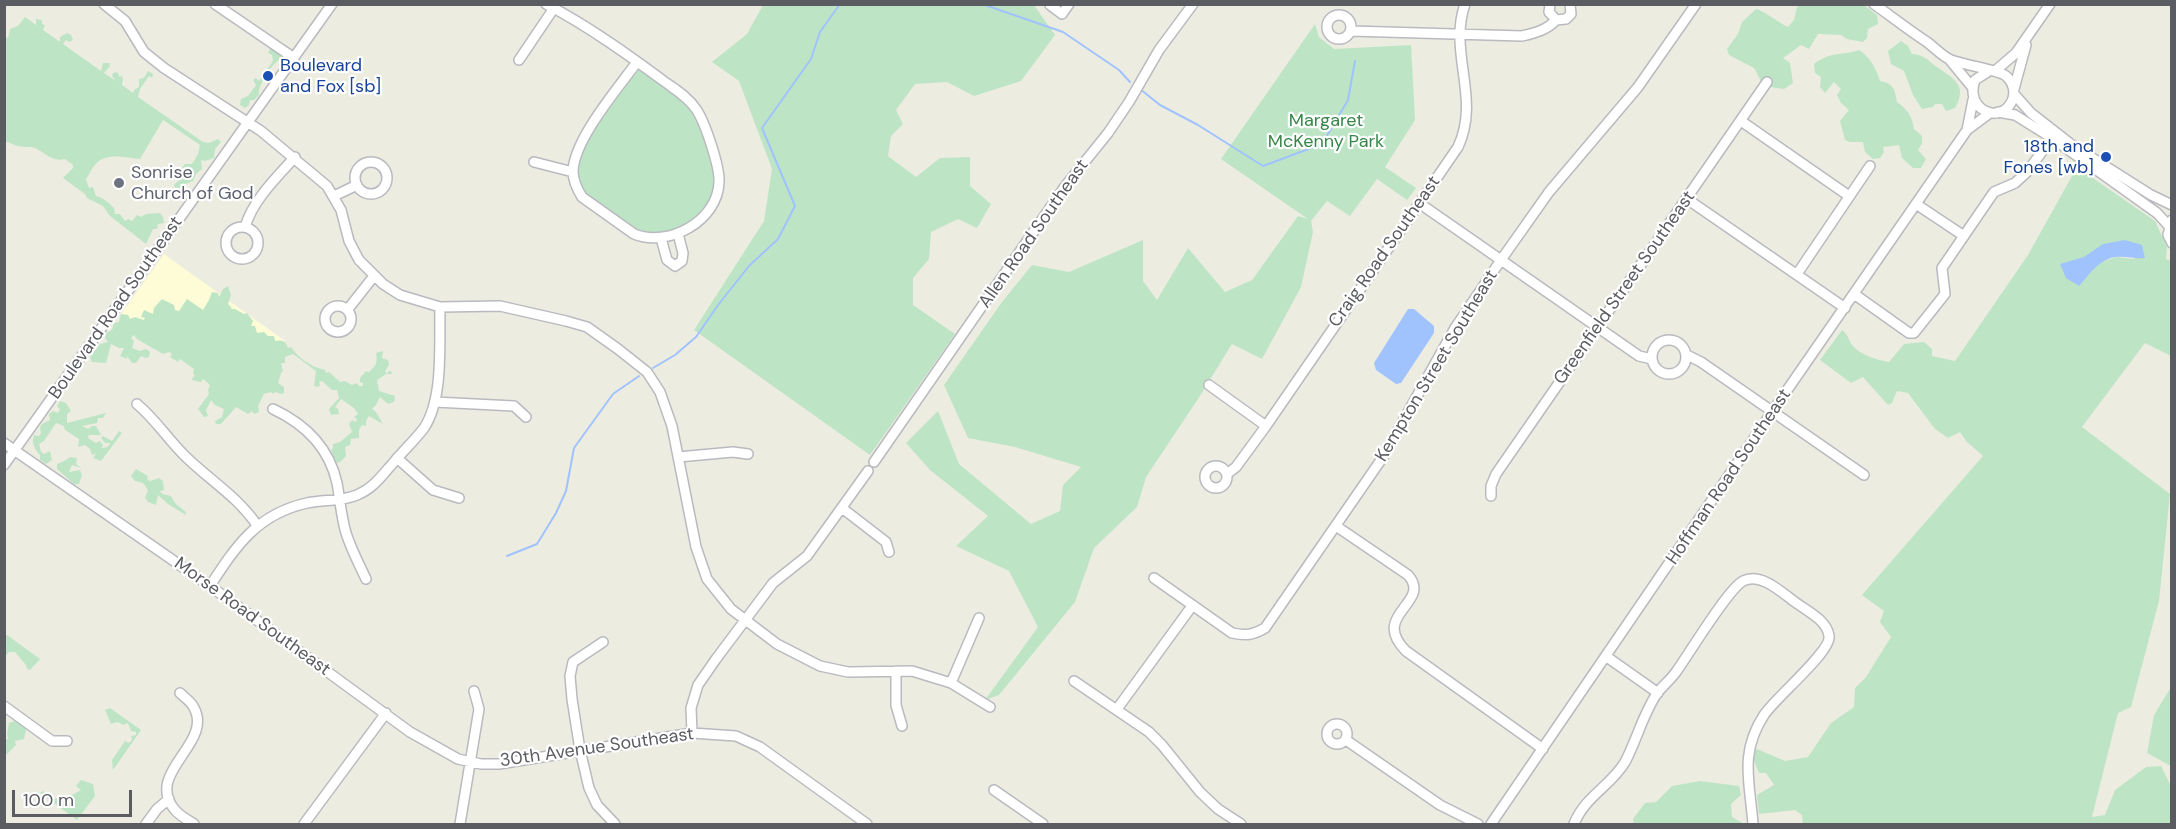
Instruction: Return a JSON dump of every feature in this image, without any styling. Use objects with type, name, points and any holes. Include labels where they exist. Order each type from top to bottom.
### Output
[{"type":"street","points":[[104,4],[125,21],[144,52],[295,157],[327,186],[341,210],[349,242],[359,260],[374,276],[400,295],[440,307],[500,306],[587,327],[647,372],[655,382],[672,426],[696,547],[707,579],[718,596],[744,620],[777,644],[820,666],[848,672],[912,671],[951,683],[990,707]]},
{"type":"street","points":[[216,4],[294,58]]},
{"type":"street","name":"Boulevard Road Southeast","points":[[4,465],[332,4]]},
{"type":"street","points":[[1050,5],[1062,14],[1069,4]]},
{"type":"street","name":"Allen Road Southeast","points":[[874,462],[1066,185],[1108,133],[1159,50],[1192,4]]},
{"type":"street","name":"Craig Road Southeast","points":[[1227,474],[1236,467],[1266,426],[1458,147],[1466,126],[1467,103],[1459,35],[1465,4]]},
{"type":"street","points":[[1550,4],[1550,15],[1556,20],[1569,17],[1572,10],[1570,4]]},
{"type":"street","name":"Kempton Street Southeast","points":[[1154,578],[1232,633],[1245,636],[1265,628],[1383,457],[1455,328],[1501,260],[1549,192],[1638,87],[1696,4]]},
{"type":"street","points":[[1874,4],[1949,59],[1972,87]]},
{"type":"street","points":[[2050,4],[2016,53],[1992,71],[1978,76],[1972,87],[1973,100],[1977,106],[1994,112],[2015,115],[2052,138],[2150,208],[2170,223],[2168,235],[2172,243]]},
{"type":"street","points":[[519,60],[550,6],[591,30],[637,62],[690,101],[704,124],[719,176],[718,189],[708,210],[699,221],[678,234],[661,238],[634,234],[582,197],[573,172],[574,163],[587,132],[637,62]]},
{"type":"street","points":[[1351,31],[1522,36],[1541,31],[1556,20]]},
{"type":"street","points":[[1994,112],[2009,106],[2030,34]]},
{"type":"street","points":[[1949,59],[2005,74],[2012,82],[2014,92],[2031,114],[2072,145],[2151,195],[2172,205]]},
{"type":"street","name":"Greenfield Street Southeast","points":[[1491,496],[1491,486],[1496,474],[1767,82]]},
{"type":"street","name":"Hoffman Road Southeast","points":[[1967,130],[1973,100]]},
{"type":"street","name":"Hoffman Road Southeast","points":[[1491,825],[1967,130],[1994,112]]},
{"type":"street","points":[[1741,121],[1849,196]]},
{"type":"street","points":[[1854,294],[1909,333],[1914,333],[1945,294],[1942,268],[1994,192],[2015,183],[2027,172],[2052,138]]},
{"type":"street","points":[[245,227],[258,201],[295,157]]},
{"type":"street","points":[[534,162],[573,172]]},
{"type":"street","points":[[1797,274],[1870,166]]},
{"type":"street","points":[[334,196],[357,185]]},
{"type":"street","points":[[1687,199],[1845,308]]},
{"type":"street","points":[[1419,203],[1639,356],[1652,359]]},
{"type":"street","points":[[1916,204],[1964,236]]},
{"type":"street","points":[[661,238],[667,260],[675,266],[682,261],[683,257],[678,234]]},
{"type":"street","points":[[348,309],[374,276]]},
{"type":"street","points":[[210,586],[234,550],[257,525],[293,506],[316,501],[339,500],[368,489],[385,474],[425,427],[435,402],[438,386],[440,307]]},
{"type":"street","points":[[1687,355],[1683,368],[1672,374],[1659,371],[1652,359],[1655,346],[1667,340],[1680,343],[1687,355],[1701,362],[1864,475]]},
{"type":"street","points":[[1209,385],[1266,426]]},
{"type":"street","points":[[435,402],[514,406],[526,417]]},
{"type":"street","points":[[137,404],[152,417],[187,458],[235,497],[257,525]]},
{"type":"street","points":[[273,409],[300,424],[322,447],[335,476],[346,532],[366,579]]},
{"type":"street","name":"Morse Road Southeast","points":[[4,443],[210,586],[386,713]]},
{"type":"street","points":[[678,457],[733,452],[748,454]]},
{"type":"street","points":[[397,458],[433,489],[459,498]]},
{"type":"street","points":[[692,733],[691,708],[698,685],[744,620],[773,584],[807,556],[868,471]]},
{"type":"street","points":[[842,508],[886,542],[890,552]]},
{"type":"street","points":[[1336,526],[1412,580],[1413,594],[1393,628],[1397,642],[1406,651],[1543,749]]},
{"type":"street","points":[[1574,825],[1578,813],[1600,788],[1613,778],[1625,761],[1636,734],[1658,693],[1675,674],[1729,595],[1741,581],[1750,578],[1763,580],[1827,626],[1830,639],[1825,650],[1780,695],[1763,716],[1754,736],[1746,765],[1753,825]]},
{"type":"street","points":[[1117,709],[1192,606]]},
{"type":"street","points":[[951,683],[979,618]]},
{"type":"street","points":[[603,642],[573,662],[570,676],[580,750],[591,796],[615,825]]},
{"type":"street","points":[[1606,657],[1658,693]]},
{"type":"street","points":[[896,671],[896,705],[902,726]]},
{"type":"street","points":[[1074,681],[1149,732],[1200,792],[1240,825]]},
{"type":"street","points":[[460,825],[479,709],[474,691]]},
{"type":"street","points":[[180,693],[193,706],[197,726],[191,742],[167,779],[169,800],[177,812],[194,825]]},
{"type":"street","points":[[4,706],[52,741],[67,741]]},
{"type":"street","points":[[304,825],[386,713]]},
{"type":"street","name":"30th Avenue Southeast","points":[[386,713],[410,732],[458,759],[481,764],[499,764],[692,733],[742,737],[760,747],[867,825]]},
{"type":"street","points":[[1346,740],[1440,805],[1478,825]]},
{"type":"street","points":[[994,790],[1043,825]]},
{"type":"street","points":[[146,825],[157,809],[169,800]]},
{"type":"shaded area","points":[[164,254],[285,341],[242,402],[121,314]]},
{"type":"green space","points":[[763,5],[1034,5],[1055,35],[1021,81],[974,96],[947,82],[915,84],[896,110],[903,124],[891,136],[888,156],[916,177],[940,158],[970,157],[970,186],[991,204],[977,228],[958,219],[931,232],[929,259],[913,278],[913,305],[955,334],[870,455],[694,330],[764,221],[772,169],[739,81],[712,62],[747,34]]},
{"type":"green space","points":[[1801,5],[1864,5],[1877,15],[1878,24],[1868,29],[1867,38],[1863,42],[1847,39],[1841,35],[1818,34],[1809,49],[1801,45],[1783,58],[1790,63],[1793,83],[1784,89],[1770,87],[1761,81],[1754,68],[1729,55],[1727,49],[1738,34],[1742,22],[1756,9],[1788,27],[1794,20],[1797,7]]},
{"type":"green space","points":[[25,17],[36,25],[36,19],[42,20],[42,24],[45,25],[43,30],[60,42],[60,37],[67,33],[71,35],[73,40],[69,42],[66,40],[63,44],[101,71],[103,63],[109,63],[110,66],[104,73],[116,81],[112,76],[117,72],[118,77],[123,78],[122,85],[133,93],[139,87],[139,79],[144,78],[148,71],[153,74],[152,78],[149,76],[140,89],[138,97],[203,142],[209,143],[218,139],[221,142],[215,149],[214,158],[201,160],[202,169],[193,181],[185,184],[180,190],[176,190],[174,185],[181,178],[179,171],[184,171],[182,168],[185,164],[192,164],[200,145],[163,120],[140,159],[109,157],[94,166],[86,179],[89,188],[93,187],[96,196],[104,199],[114,208],[115,214],[120,214],[125,221],[128,219],[132,221],[137,215],[141,217],[146,214],[160,213],[163,217],[164,223],[158,224],[157,229],[153,229],[146,244],[110,216],[103,206],[87,198],[63,178],[73,168],[73,165],[65,159],[55,159],[35,148],[5,142],[5,37],[8,38],[10,29],[18,26]]},
{"type":"green space","name":"Margaret McKenny Park","points":[[1315,24],[1319,37],[1334,49],[1411,45],[1415,120],[1385,167],[1416,188],[1407,200],[1377,179],[1350,216],[1327,201],[1311,221],[1313,232],[1301,287],[1262,359],[1232,344],[1146,477],[1137,507],[1094,548],[1075,602],[999,695],[985,700],[1038,627],[1009,571],[956,546],[988,516],[930,470],[906,443],[938,411],[959,464],[1031,524],[1060,511],[1063,485],[1081,467],[1015,447],[968,438],[944,385],[1002,302],[1032,265],[1069,272],[1143,240],[1143,281],[1157,300],[1188,248],[1225,292],[1252,280],[1298,216],[1308,219],[1221,159]]},
{"type":"green space","points":[[1901,41],[1908,46],[1912,54],[1926,58],[1954,79],[1960,88],[1959,100],[1955,108],[1946,111],[1942,104],[1935,104],[1933,107],[1922,109],[1913,95],[1904,71],[1891,64],[1888,51]]},
{"type":"green space","points":[[271,47],[275,51],[281,50],[282,58],[266,75],[260,86],[259,95],[254,100],[250,100],[249,105],[245,108],[240,105],[241,99],[248,96],[256,85],[253,80],[256,78],[259,81],[273,61],[272,55],[268,53]]},
{"type":"green space","points":[[1859,50],[1872,63],[1880,81],[1893,87],[1897,102],[1907,111],[1914,129],[1922,136],[1922,143],[1918,150],[1926,159],[1921,168],[1913,168],[1902,158],[1899,145],[1883,147],[1884,152],[1880,158],[1873,159],[1865,152],[1863,142],[1845,140],[1840,121],[1849,110],[1841,103],[1837,95],[1841,89],[1834,82],[1825,93],[1820,87],[1821,77],[1815,73],[1814,64],[1831,55]]},
{"type":"green space","points":[[637,62],[690,101],[719,176],[714,201],[690,227],[643,237],[582,197],[574,163],[581,145]]},
{"type":"green space","points":[[2077,167],[2155,221],[2167,247],[2166,259],[2171,261],[2171,356],[2145,343],[2082,427],[2170,494],[2159,601],[2131,707],[2118,713],[2092,817],[2105,815],[2115,790],[2146,767],[2161,766],[2171,786],[2171,824],[1803,824],[1802,815],[1795,810],[1759,814],[1757,795],[1774,785],[1766,773],[1759,773],[1752,756],[1757,749],[1785,761],[1808,757],[1831,723],[1854,707],[1855,688],[1866,677],[1891,637],[1880,622],[1884,611],[1862,595],[1983,456],[1966,441],[1960,432],[1948,438],[1935,429],[1908,393],[1897,391],[1892,403],[1888,405],[1863,377],[1851,383],[1820,360],[1842,330],[1856,349],[1879,360],[1889,362],[1904,344],[1924,342],[1932,349],[1932,356],[1955,361],[2028,255]],"holes":[[[2142,245],[2134,259],[2117,257],[2100,262],[2060,264]]]},
{"type":"green space","points":[[228,286],[231,295],[228,304],[232,308],[230,309],[247,313],[253,321],[251,326],[255,326],[257,333],[264,332],[268,336],[274,336],[275,341],[283,341],[305,362],[325,370],[326,373],[329,372],[340,382],[345,381],[352,385],[357,383],[363,386],[360,378],[375,366],[376,353],[383,351],[382,358],[388,360],[389,365],[385,371],[387,374],[377,380],[379,391],[395,396],[394,402],[388,404],[380,397],[372,409],[383,424],[369,416],[366,426],[362,425],[359,430],[359,438],[351,439],[350,445],[345,447],[346,456],[340,462],[336,463],[331,450],[333,444],[340,442],[352,432],[349,424],[352,420],[356,422],[357,419],[354,417],[358,414],[354,408],[341,399],[335,407],[339,414],[331,415],[329,409],[339,398],[337,390],[332,390],[322,381],[319,382],[318,387],[314,386],[316,371],[293,354],[285,357],[285,363],[281,363],[283,371],[278,383],[284,387],[284,393],[264,394],[258,406],[259,412],[254,414],[252,411],[248,414],[236,407],[221,424],[216,424],[215,421],[222,417],[224,409],[215,405],[211,400],[206,410],[208,416],[204,417],[198,409],[209,394],[210,385],[203,379],[201,382],[192,380],[195,376],[194,369],[180,359],[178,362],[170,357],[172,354],[169,352],[163,354],[134,335],[131,338],[134,341],[132,348],[140,351],[146,349],[150,352],[149,357],[141,356],[136,363],[132,363],[127,356],[127,359],[120,356],[124,348],[111,344],[106,363],[92,362],[90,357],[100,344],[108,342],[105,338],[106,333],[112,330],[114,323],[119,322],[121,314],[128,315],[130,319],[135,317],[144,320],[145,318],[141,317],[144,310],[153,314],[154,308],[162,299],[174,305],[175,310],[179,311],[187,299],[203,310],[212,292],[218,293],[219,297],[223,289]]},
{"type":"green space","points":[[60,401],[66,403],[71,411],[67,414],[67,423],[106,413],[103,418],[98,418],[97,423],[82,426],[88,429],[96,426],[101,435],[89,435],[88,438],[96,443],[100,441],[103,445],[101,448],[108,447],[110,443],[105,443],[101,438],[103,436],[112,441],[119,431],[122,433],[101,461],[93,458],[96,453],[92,455],[90,449],[85,445],[78,447],[79,439],[65,430],[64,426],[56,423],[44,441],[39,444],[44,454],[50,451],[52,460],[46,464],[40,460],[40,455],[33,443],[34,435],[39,436],[42,424],[50,420],[49,414],[53,411],[58,413],[60,409],[57,406]]},
{"type":"green space","points":[[70,457],[77,458],[76,464],[81,468],[72,465],[69,472],[80,470],[82,475],[79,484],[74,484],[57,469],[57,464]]},
{"type":"green space","points":[[136,469],[148,476],[147,479],[150,481],[159,478],[163,481],[164,490],[160,491],[162,494],[171,496],[176,504],[186,512],[186,515],[158,495],[156,505],[148,502],[145,498],[148,490],[143,483],[135,481],[131,476]]},
{"type":"green space","points":[[5,635],[40,659],[30,670],[15,652],[9,652],[5,657]]},
{"type":"green space","points":[[2171,687],[2171,766],[2147,753],[2154,715]]},
{"type":"green space","points":[[110,708],[141,730],[113,770],[112,760],[125,741],[129,743],[132,740],[131,736],[136,735],[136,732],[131,731],[128,723],[111,724],[105,710]]},
{"type":"green space","points":[[17,720],[25,722],[24,739],[15,741],[16,745],[5,756],[5,739],[8,739],[9,723]]},
{"type":"green space","points":[[81,780],[93,784],[95,796],[77,820],[40,793],[43,791],[55,799],[60,797],[71,804],[72,795],[81,790],[76,786]]},
{"type":"green space","points":[[1700,781],[1739,786],[1741,795],[1731,804],[1732,817],[1744,824],[1634,824],[1633,819],[1645,803],[1656,802],[1672,786]]},
{"type":"water","points":[[2125,240],[2142,245],[2145,258],[2110,258],[2095,268],[2079,286],[2066,278],[2060,264],[2084,257],[2103,244]]},
{"type":"water","points":[[1408,309],[1414,309],[1434,326],[1434,333],[1401,383],[1396,384],[1376,370],[1374,363]]},
{"type":"waterway","points":[[653,368],[675,355],[696,337],[749,266],[778,239],[795,206],[762,128],[811,59],[820,32],[840,4]]},
{"type":"waterway","points":[[982,4],[1063,32],[1119,70],[1130,82]]},
{"type":"waterway","points":[[1140,89],[1160,105],[1198,125],[1263,166],[1322,144],[1348,100],[1355,61]]},
{"type":"waterway","points":[[507,556],[537,544],[566,491],[574,448],[613,394],[639,376]]},
{"type":"place","name":"Boulevard and Fox [sb]","points":[[268,76]]},
{"type":"place","name":"18th and Fones [wb]","points":[[2106,157]]},
{"type":"place","name":"Sonrise Church of God","points":[[119,183]]}]
